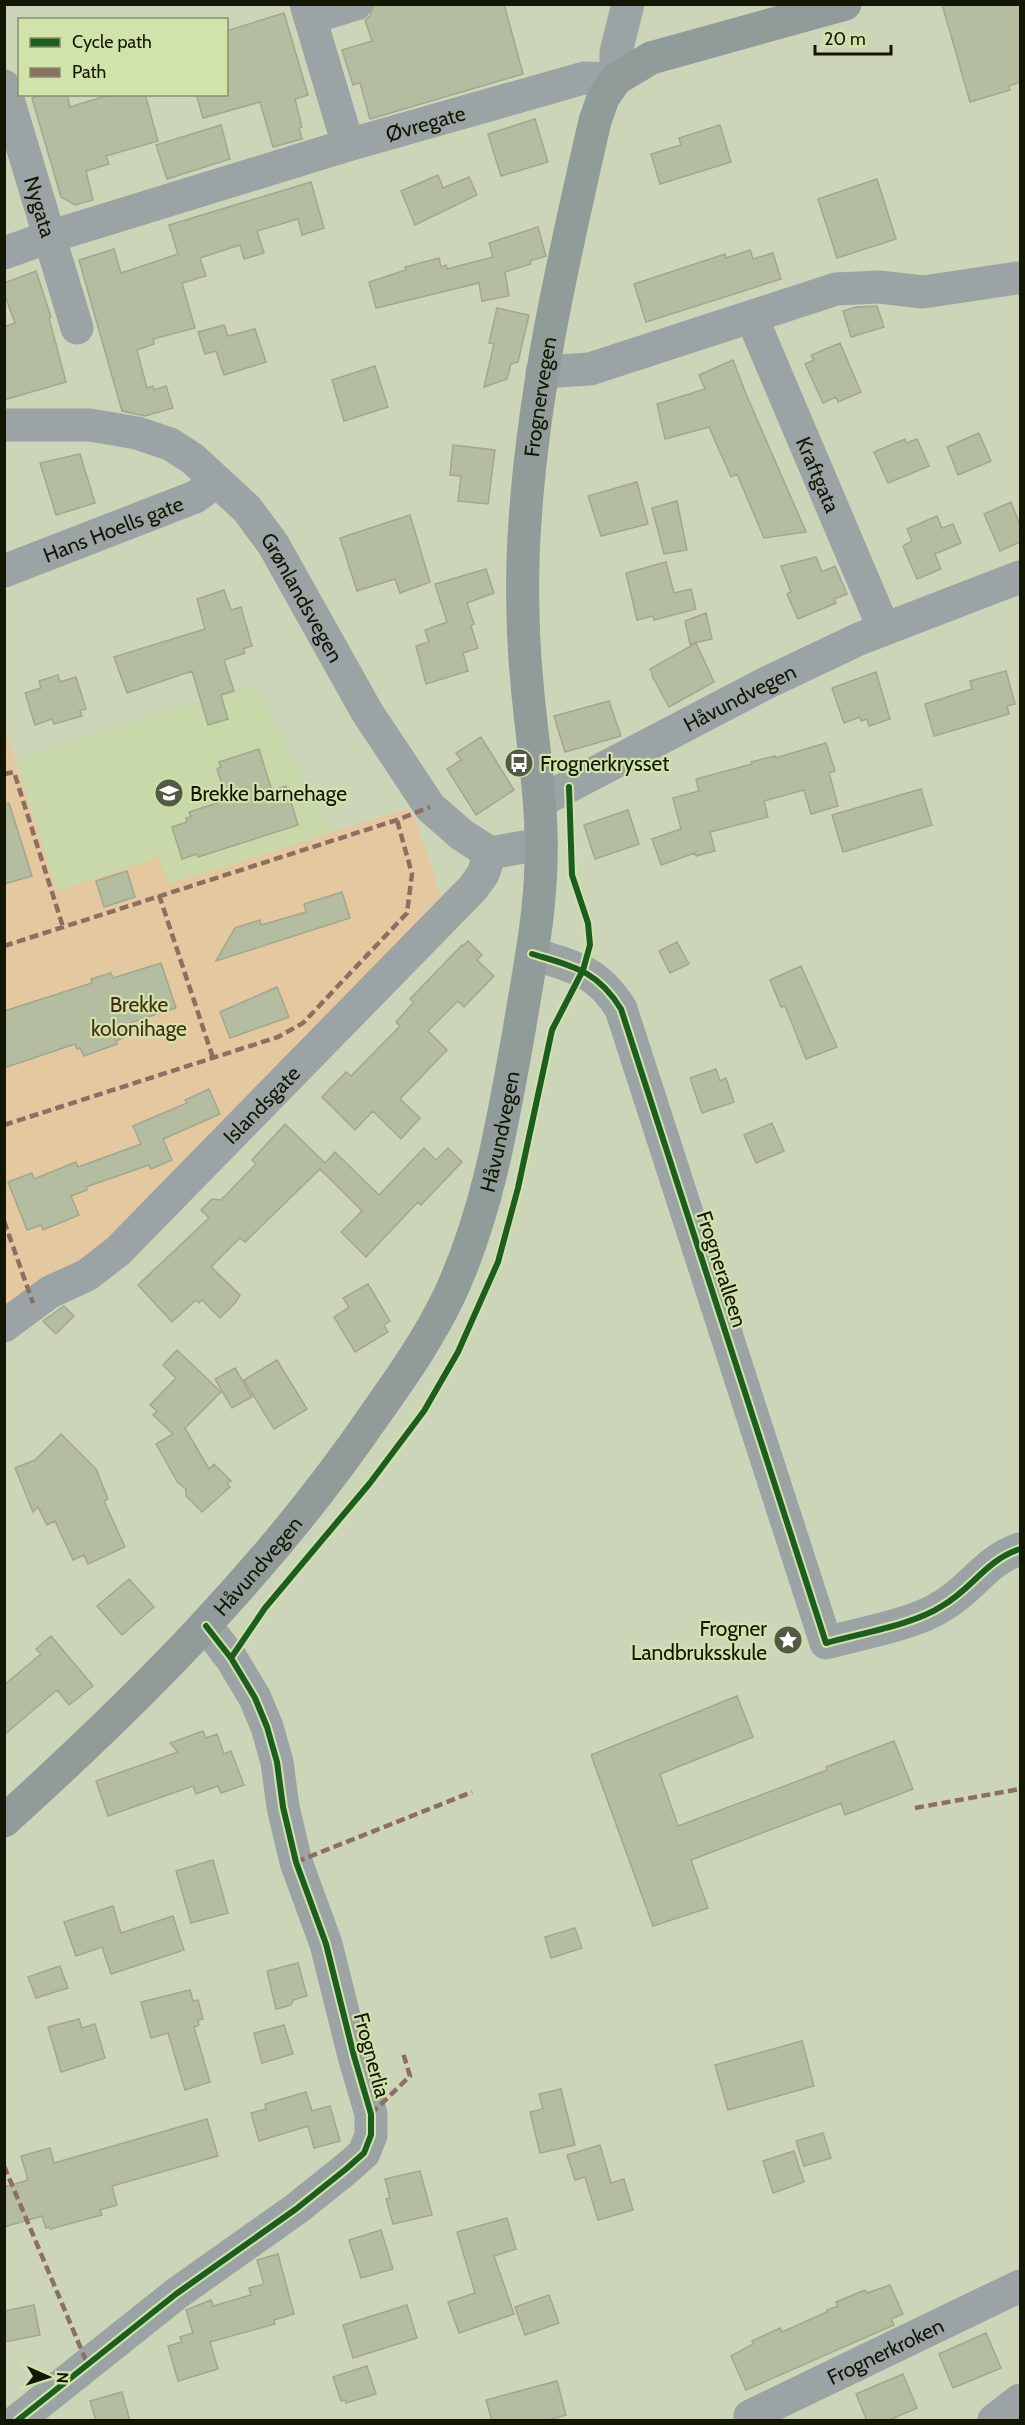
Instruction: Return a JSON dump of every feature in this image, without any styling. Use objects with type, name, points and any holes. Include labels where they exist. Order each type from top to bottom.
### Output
[{"type":"main road","points":[[616,79],[651,58],[845,4]]},
{"type":"main road","name":"Frognervegen","points":[[541,801],[527,682],[523,562],[528,474],[542,372],[595,121],[603,98],[616,79]]},
{"type":"main road","name":"Håvundvegen","points":[[4,1821],[124,1709],[206,1626],[319,1493],[419,1349],[448,1297],[471,1241],[492,1169],[506,1105],[532,954],[542,863],[541,801]]},
{"type":"street","points":[[348,145],[308,11],[356,4]]},
{"type":"street","name":"Frognervegen","points":[[616,79],[616,52],[628,4]]},
{"type":"street","name":"Øvregate","points":[[4,253],[48,237],[348,145],[584,78],[616,79]]},
{"type":"street","name":"Nygata","points":[[4,86],[77,328]]},
{"type":"street","points":[[542,372],[590,369],[836,289],[879,287],[922,292],[1017,278]]},
{"type":"street","name":"Kraftgata","points":[[752,318],[884,629]]},
{"type":"street","name":"Grønlandsvegen","points":[[4,425],[90,425],[137,433],[170,444],[193,459],[247,509],[273,544],[367,712],[430,807],[462,835],[490,853]]},
{"type":"street","name":"Hans Hoells gate","points":[[4,570],[195,497],[217,481]]},
{"type":"street","name":"Håvundvegen","points":[[541,801],[714,708],[884,629],[1020,577]]},
{"type":"street","points":[[490,853],[541,844]]},
{"type":"street","name":"Islandsgate","points":[[4,1326],[50,1292],[87,1275],[118,1251],[473,888],[483,874],[490,853]]},
{"type":"street","name":"Frogneralleen","points":[[532,954],[583,970],[610,991],[621,1009],[826,1643],[916,1618],[942,1607],[1004,1554],[1020,1549]]},
{"type":"street","name":"Frognerlia","points":[[18,2421],[176,2294],[296,2209],[346,2169],[364,2153],[370,2135],[371,2114],[354,2056],[327,1944],[296,1862],[283,1808],[277,1762],[267,1727],[255,1698],[231,1658],[206,1626]]},
{"type":"street","name":"Frognerkroken","points":[[750,2416],[1020,2286]]},
{"type":"street","points":[[994,2421],[1020,2400]]},
{"type":"shaded area","name":"Brekke barnehage","points":[[254,685],[331,832],[168,884],[159,857],[57,891],[16,759]]},
{"type":"green space","name":"Brekke kolonihage","points":[[4,724],[57,891],[159,857],[168,884],[409,808],[416,821],[442,900],[87,1261],[4,1311]]},
{"type":"building","points":[[374,4],[504,4],[523,74],[370,119],[360,83],[353,85],[342,50],[372,41],[365,20],[370,16]]},
{"type":"building","points":[[942,4],[1020,4],[1020,82],[1009,86],[1010,90],[970,102]]},
{"type":"building","points":[[284,13],[308,95],[295,99],[302,127],[299,128],[302,139],[273,147],[260,102],[203,118],[197,96],[228,96],[228,30]]},
{"type":"building","points":[[67,96],[70,107],[106,96],[146,96],[158,141],[106,156],[109,164],[86,171],[93,200],[75,205],[61,197],[32,98]]},
{"type":"building","points":[[535,119],[548,162],[501,176],[488,134]]},
{"type":"building","points":[[221,125],[230,159],[167,179],[156,145]]},
{"type":"building","points":[[720,125],[731,162],[660,184],[651,154],[681,145],[679,138]]},
{"type":"building","points":[[438,175],[443,188],[469,177],[477,195],[415,225],[401,191]]},
{"type":"building","points":[[877,179],[896,239],[837,258],[818,199]]},
{"type":"building","points":[[311,182],[324,228],[302,235],[298,219],[257,231],[264,253],[244,259],[240,245],[200,258],[206,276],[182,283],[195,328],[153,339],[154,344],[137,350],[147,388],[153,386],[154,390],[166,386],[173,408],[145,416],[122,411],[79,260],[114,249],[121,273],[178,254],[169,225]]},
{"type":"building","points":[[538,227],[546,256],[530,261],[531,264],[505,272],[509,296],[482,301],[479,283],[376,308],[369,282],[406,270],[405,267],[439,258],[441,267],[446,265],[447,269],[493,257],[489,243]]},
{"type":"building","points":[[750,250],[753,259],[773,253],[781,279],[646,322],[634,284],[725,254],[726,258]]},
{"type":"building","points":[[36,271],[51,317],[49,318],[66,382],[4,400],[4,327],[15,323],[4,293],[4,283]]},
{"type":"building","points":[[877,306],[884,327],[851,337],[843,311],[856,307]]},
{"type":"building","points":[[497,308],[529,315],[518,362],[511,364],[507,379],[484,387],[494,344],[489,343]]},
{"type":"building","points":[[224,325],[228,336],[255,329],[266,362],[224,375],[216,351],[205,354],[198,332]]},
{"type":"building","points":[[840,343],[861,392],[838,402],[836,397],[823,403],[805,364],[814,360],[811,355]]},
{"type":"building","points":[[733,360],[806,532],[764,538],[737,474],[731,477],[709,427],[665,439],[657,404],[705,389],[699,375]]},
{"type":"building","points":[[375,366],[388,407],[344,421],[332,380]]},
{"type":"building","points":[[979,433],[991,461],[958,475],[947,447]]},
{"type":"building","points":[[905,439],[906,443],[917,439],[929,466],[888,483],[874,452]]},
{"type":"building","points":[[453,445],[495,450],[488,504],[458,501],[461,476],[450,475]]},
{"type":"building","points":[[80,454],[95,503],[56,515],[40,463]]},
{"type":"building","points":[[637,482],[648,524],[601,536],[588,496]]},
{"type":"building","points":[[677,501],[687,550],[664,554],[652,508]]},
{"type":"building","points":[[1011,502],[1020,525],[1020,542],[1000,551],[984,514]]},
{"type":"building","points":[[410,515],[430,582],[400,593],[395,579],[357,591],[340,538]]},
{"type":"building","points":[[937,516],[942,528],[953,524],[961,543],[935,554],[941,569],[917,579],[903,546],[912,541],[907,529]]},
{"type":"building","points":[[816,557],[822,572],[835,566],[847,594],[834,599],[836,603],[798,619],[787,594],[791,592],[781,566]]},
{"type":"building","points":[[666,562],[674,593],[691,589],[696,609],[654,620],[653,616],[637,620],[626,573]]},
{"type":"building","points":[[486,569],[494,593],[467,603],[474,624],[471,626],[478,648],[463,653],[468,671],[426,684],[416,646],[429,642],[425,630],[447,622],[435,584]]},
{"type":"building","points":[[224,590],[231,610],[241,607],[252,646],[243,649],[245,653],[224,660],[234,691],[221,695],[228,719],[208,725],[192,671],[127,693],[114,657],[205,629],[197,599]]},
{"type":"building","points":[[706,613],[712,639],[690,644],[685,621]]},
{"type":"building","points":[[696,643],[714,682],[669,707],[650,669]]},
{"type":"building","points":[[1006,671],[1015,704],[1007,706],[1009,714],[934,736],[925,704],[972,689],[970,681]]},
{"type":"building","points":[[876,672],[890,719],[869,726],[867,719],[861,721],[860,717],[844,723],[832,688]]},
{"type":"building","points":[[58,675],[60,682],[76,677],[86,709],[80,710],[82,716],[54,724],[52,719],[35,725],[25,693],[41,688],[39,681]]},
{"type":"building","points":[[609,701],[621,736],[565,752],[554,716]]},
{"type":"building","points":[[481,737],[514,790],[476,815],[447,769],[461,760],[456,753]]},
{"type":"building","points":[[826,743],[835,771],[829,773],[838,806],[811,814],[804,790],[764,801],[768,817],[710,832],[715,851],[696,856],[695,853],[661,865],[652,839],[681,829],[673,798],[699,791],[696,779]]},
{"type":"building","points":[[259,749],[272,791],[286,786],[298,825],[198,857],[197,854],[182,859],[172,827],[187,822],[186,818],[191,817],[189,812],[227,800],[217,769],[221,767],[219,762]]},
{"type":"building","points":[[921,789],[932,825],[843,852],[832,815]]},
{"type":"building","points":[[9,803],[32,876],[4,884],[4,804]]},
{"type":"building","points":[[628,810],[639,844],[595,859],[584,825]]},
{"type":"building","points":[[127,871],[135,897],[104,907],[96,881]]},
{"type":"building","points":[[342,892],[350,918],[216,961],[235,928],[260,920],[261,925],[306,912],[304,904]]},
{"type":"building","points":[[468,941],[482,955],[477,960],[494,976],[464,1007],[458,1001],[428,1031],[447,1050],[400,1099],[420,1118],[401,1139],[373,1111],[355,1130],[322,1097],[346,1072],[351,1076],[400,1026],[396,1022],[414,1002],[410,999]]},
{"type":"building","points":[[677,942],[689,964],[670,973],[659,951]]},
{"type":"building","points":[[161,963],[176,1008],[129,1023],[132,1034],[116,1041],[117,1044],[84,1056],[75,1044],[4,1068],[4,1011],[92,983],[91,979],[111,973],[113,978]]},
{"type":"building","points":[[801,966],[837,1047],[806,1059],[785,1006],[781,1007],[770,980]]},
{"type":"building","points":[[277,987],[289,1017],[230,1038],[220,1012]]},
{"type":"building","points":[[716,1069],[720,1081],[726,1078],[734,1102],[702,1113],[690,1078]]},
{"type":"building","points":[[209,1089],[220,1114],[163,1139],[172,1160],[151,1169],[149,1165],[86,1187],[87,1190],[71,1196],[79,1215],[43,1230],[41,1225],[27,1230],[8,1182],[32,1173],[34,1179],[76,1162],[78,1167],[141,1144],[133,1126],[187,1103],[185,1100]]},
{"type":"building","points":[[772,1123],[784,1151],[756,1163],[744,1135]]},
{"type":"building","points":[[285,1124],[325,1163],[335,1152],[379,1195],[424,1148],[436,1160],[448,1148],[462,1162],[421,1205],[418,1202],[366,1257],[341,1232],[362,1211],[320,1169],[245,1242],[240,1238],[211,1267],[240,1295],[236,1302],[220,1318],[202,1300],[199,1303],[196,1300],[172,1322],[138,1285],[209,1218],[201,1210],[212,1199],[221,1200],[256,1164],[252,1160]]},
{"type":"building","points":[[368,1284],[390,1321],[384,1325],[388,1332],[355,1352],[334,1317],[349,1307],[343,1298]]},
{"type":"building","points":[[64,1306],[74,1316],[56,1334],[43,1321]]},
{"type":"building","points":[[177,1350],[221,1392],[185,1428],[209,1469],[214,1464],[231,1481],[227,1484],[230,1487],[202,1512],[186,1496],[186,1489],[178,1483],[156,1444],[173,1434],[153,1415],[157,1411],[150,1405],[176,1378],[163,1365]]},
{"type":"building","points":[[277,1360],[307,1409],[274,1429],[244,1380]]},
{"type":"building","points":[[235,1368],[252,1397],[232,1408],[215,1379]]},
{"type":"building","points":[[61,1434],[96,1469],[108,1499],[104,1501],[125,1547],[88,1564],[84,1555],[73,1560],[55,1521],[47,1525],[38,1507],[33,1512],[15,1468],[35,1460]]},
{"type":"building","points":[[129,1579],[154,1607],[122,1635],[97,1606]]},
{"type":"building","points":[[51,1636],[93,1686],[69,1705],[57,1690],[4,1735],[4,1685],[41,1654],[36,1649]]},
{"type":"building","points":[[737,1696],[753,1737],[660,1774],[678,1826],[827,1770],[826,1767],[894,1741],[913,1789],[845,1815],[841,1803],[691,1860],[708,1908],[653,1926],[591,1755]]},
{"type":"building","points":[[203,1731],[206,1738],[217,1734],[224,1754],[231,1751],[244,1785],[221,1793],[218,1786],[196,1794],[193,1786],[108,1816],[96,1781],[178,1752],[170,1743]]},
{"type":"building","points":[[213,1860],[228,1913],[191,1923],[176,1871]]},
{"type":"building","points":[[113,1906],[121,1933],[173,1916],[184,1950],[111,1974],[102,1947],[76,1956],[64,1922]]},
{"type":"building","points":[[575,1928],[582,1948],[551,1958],[545,1937]]},
{"type":"building","points":[[298,1963],[307,1996],[293,2000],[291,2005],[276,2009],[267,1971]]},
{"type":"building","points":[[60,1966],[68,1988],[36,1998],[28,1977]]},
{"type":"building","points":[[190,1990],[193,2001],[198,2000],[203,2019],[198,2020],[199,2025],[194,2027],[210,2082],[185,2090],[168,2033],[151,2038],[141,2002]]},
{"type":"building","points":[[79,2019],[82,2028],[95,2024],[105,2058],[61,2072],[48,2027]]},
{"type":"building","points":[[284,2025],[293,2054],[262,2063],[254,2033]]},
{"type":"building","points":[[802,2041],[814,2086],[728,2110],[715,2065]]},
{"type":"building","points":[[561,2089],[575,2145],[540,2153],[530,2112],[543,2109],[539,2094]]},
{"type":"building","points":[[306,2092],[312,2111],[330,2106],[340,2141],[314,2148],[308,2126],[259,2141],[251,2113],[266,2109],[265,2104]]},
{"type":"building","points":[[207,2119],[218,2156],[112,2186],[117,2205],[100,2210],[102,2215],[50,2229],[46,2228],[42,2216],[4,2227],[4,2187],[28,2180],[21,2156],[50,2148],[54,2163]]},
{"type":"building","points":[[823,2133],[831,2158],[804,2166],[796,2141]]},
{"type":"building","points":[[600,2145],[611,2183],[624,2179],[633,2210],[598,2220],[585,2177],[575,2180],[567,2155]]},
{"type":"building","points":[[794,2151],[804,2182],[773,2193],[763,2161]]},
{"type":"building","points":[[420,2171],[432,2215],[393,2224],[386,2199],[390,2198],[385,2179]]},
{"type":"building","points":[[507,2218],[516,2249],[494,2256],[514,2314],[459,2333],[448,2302],[475,2293],[457,2232]]},
{"type":"building","points":[[381,2230],[393,2269],[361,2278],[349,2240]]},
{"type":"building","points":[[278,2254],[294,2314],[274,2320],[275,2324],[210,2342],[218,2369],[178,2381],[168,2346],[182,2342],[180,2337],[193,2333],[186,2310],[211,2300],[213,2306],[251,2295],[249,2288],[264,2284],[257,2260]]},
{"type":"building","points":[[890,2285],[903,2314],[891,2319],[894,2325],[746,2390],[731,2356],[753,2344],[752,2341],[780,2328],[782,2332],[827,2312],[838,2306],[836,2302],[865,2290],[867,2293]]},
{"type":"building","points":[[549,2295],[559,2323],[525,2335],[515,2307]]},
{"type":"building","points":[[34,2305],[40,2335],[4,2342],[4,2311]]},
{"type":"building","points":[[407,2305],[417,2338],[353,2358],[343,2325]]},
{"type":"building","points":[[986,2333],[1001,2368],[953,2388],[939,2354]]},
{"type":"building","points":[[367,2366],[376,2394],[346,2403],[345,2400],[341,2401],[333,2377]]},
{"type":"building","points":[[903,2374],[917,2408],[887,2421],[867,2421],[856,2394]]},
{"type":"building","points":[[557,2381],[566,2415],[545,2421],[492,2421],[486,2400]]},
{"type":"building","points":[[122,2392],[130,2421],[96,2421],[90,2401]]},
{"type":"marked path","points":[[4,774],[14,772],[63,927]]},
{"type":"marked path","points":[[4,946],[397,820],[430,807]]},
{"type":"marked path","points":[[4,1125],[278,1037],[303,1023],[407,913],[412,874],[397,820]]},
{"type":"marked path","points":[[159,895],[213,1058]]},
{"type":"marked path","points":[[4,1221],[33,1303]]},
{"type":"marked path","points":[[915,1808],[1020,1789]]},
{"type":"marked path","points":[[296,1862],[472,1792]]},
{"type":"marked path","points":[[371,2114],[410,2076],[403,2053]]},
{"type":"marked path","points":[[4,2166],[87,2363]]},
{"type":"cycle path","points":[[231,1658],[265,1608],[370,1483],[424,1411],[458,1352],[498,1262],[518,1188],[552,1030],[583,970],[590,945],[588,923],[572,875],[569,787]]},
{"type":"cycle path","points":[[532,954],[582,971],[603,986],[621,1009],[826,1643],[902,1623],[930,1613],[953,1599],[988,1567],[1020,1549]]},
{"type":"cycle path","points":[[18,2420],[176,2294],[296,2209],[346,2169],[364,2153],[371,2135],[371,2114],[326,1944],[296,1862],[283,1807],[277,1762],[267,1727],[255,1698],[231,1658],[206,1626]]},
{"type":"place","name":"Frognerkrysset","points":[[519,763]]},
{"type":"place","name":"Brekke barnehage","points":[[169,793]]},
{"type":"place","name":"Frogner Landbruksskule","points":[[788,1640]]}]
